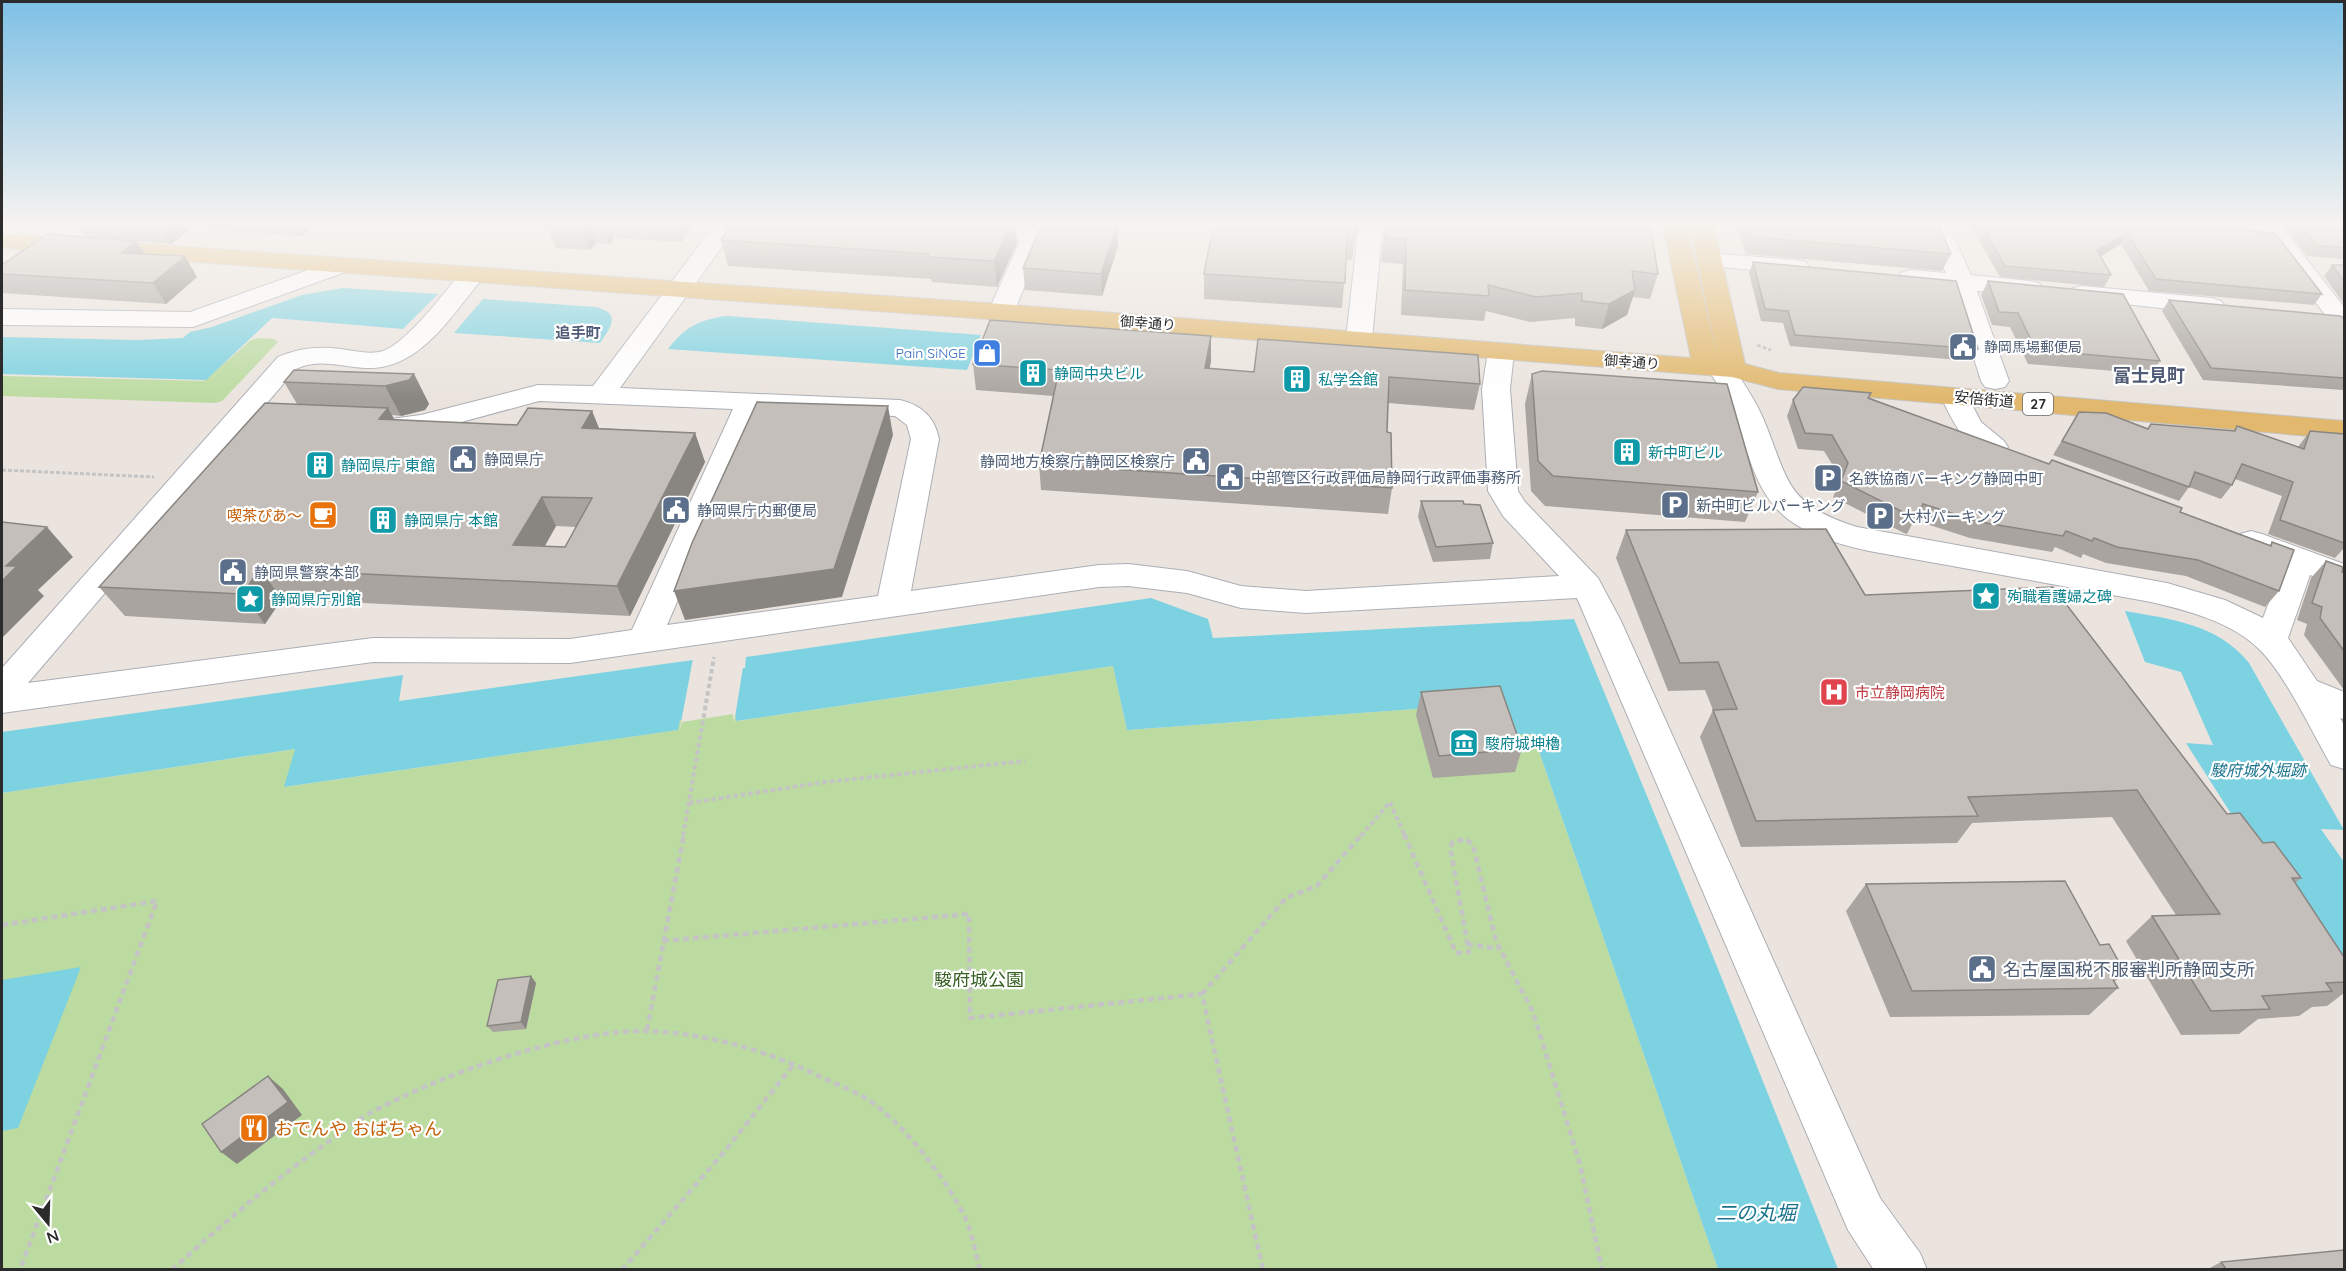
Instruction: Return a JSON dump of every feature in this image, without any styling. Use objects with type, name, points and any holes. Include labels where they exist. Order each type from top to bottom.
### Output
[{"type":"main road","name":"御幸通り","points":[[568,281],[1001,312],[1720,368]]},
{"type":"main road","points":[[1693,281],[1720,368]]},
{"type":"main road","points":[[1711,281],[1720,368]]},
{"type":"main road","name":"安倍街道","points":[[1720,368],[1767,361],[1995,381],[2344,407]]},
{"type":"main road","name":"安倍街道","points":[[1720,368],[1778,381],[2344,430]]},
{"type":"street","points":[[2,317],[193,319],[297,281]]},
{"type":"street","points":[[2,690],[287,363],[312,355],[383,359],[402,351],[467,281]]},
{"type":"street","points":[[601,395],[686,281]]},
{"type":"street","points":[[1001,312],[1014,281]]},
{"type":"street","points":[[1359,339],[1365,281]]},
{"type":"street","points":[[1954,281],[2234,308]]},
{"type":"street","points":[[2313,281],[2343,320]]},
{"type":"street","points":[[1962,282],[1995,381]]},
{"type":"street","points":[[2305,315],[2343,320]]},
{"type":"street","points":[[1501,352],[1496,389],[1503,491],[1514,509],[1587,586],[1605,621],[1864,1214],[1903,1269]]},
{"type":"street","points":[[1720,368],[1736,391],[1775,485],[1786,501],[1818,524],[1842,535],[1869,541],[2186,599],[2229,615],[2271,640],[2305,690],[2344,755]]},
{"type":"street","points":[[1839,387],[2005,451],[1969,427],[1955,397]]},
{"type":"street","points":[[354,425],[401,427],[538,393],[900,408],[917,417],[925,438],[892,604]]},
{"type":"street","points":[[644,641],[750,402]]},
{"type":"street","points":[[236,420],[271,422]]},
{"type":"street","points":[[2224,532],[2344,576]]},
{"type":"street","points":[[2271,640],[2300,560]]},
{"type":"street","points":[[2,700],[373,650],[428,648],[532,652],[570,651],[1079,578],[1128,575],[1187,582],[1241,597],[1306,602],[1587,586]]},
{"type":"street","points":[[2305,690],[2344,706]]},
{"type":"path","points":[[1751,338],[1758,346],[1771,350]]},
{"type":"path","points":[[2,470],[154,477]]},
{"type":"path","points":[[646,1031],[701,741],[714,655]]},
{"type":"path","points":[[689,803],[825,782],[1025,762]]},
{"type":"path","points":[[663,941],[969,914],[970,1018],[1202,994],[1286,898],[1317,886],[1390,802],[1456,953],[1469,952],[1450,847],[1453,842],[1466,839],[1473,845],[1496,941],[1533,1012],[1580,1164],[1602,1269]]},
{"type":"path","points":[[2,925],[157,901],[20,1269]]},
{"type":"path","points":[[1467,944],[1500,949]]},
{"type":"path","points":[[1202,994],[1263,1269]]},
{"type":"path","points":[[172,1269],[233,1214],[300,1162],[365,1116],[437,1081],[509,1056],[584,1037],[646,1031],[696,1037],[741,1047],[794,1065],[875,1104],[925,1154],[964,1215],[980,1269]]},
{"type":"path","points":[[622,1269],[724,1152],[794,1065]]},
{"type":"green space","points":[[274,339],[278,342],[222,401],[215,403],[2,396],[2,376],[204,381],[251,340]]},
{"type":"green space","name":"駿府城公園","points":[[1113,666],[1127,730],[1499,703],[1533,734],[1718,1269],[2,1269],[2,793],[296,749],[285,787],[677,730],[680,720],[736,711],[737,721]]},
{"type":"water","points":[[343,288],[438,294],[403,329],[272,318],[206,380],[2,374],[2,337],[138,340],[183,338],[190,332],[212,327],[302,295]]},
{"type":"water","points":[[483,299],[595,307],[609,313],[612,321],[600,343],[454,333]]},
{"type":"water","points":[[724,316],[981,335],[967,370],[668,349],[680,335],[692,326]]},
{"type":"water","name":"二の丸堀","points":[[1151,598],[1208,619],[1213,638],[1574,619],[1706,939],[1838,1269],[1718,1269],[1533,734],[1514,735],[1499,703],[1127,730],[1113,666],[736,721],[735,711],[680,720],[678,730],[284,787],[295,749],[2,793],[2,732],[403,675],[399,701],[693,660],[690,675],[745,668],[746,657]]},
{"type":"water","name":"駿府城外堀跡","points":[[2125,611],[2193,625],[2223,640],[2249,663],[2344,830],[2321,829],[2344,862],[2344,991],[2186,743],[2213,745],[2181,672],[2145,662]]},
{"type":"water","points":[[81,967],[18,1128],[2,1131],[2,980]]},
{"type":"pier","points":[[745,655],[734,723],[733,714],[682,722],[679,733],[693,659],[696,660],[693,671],[742,665]]},
{"type":"building","points":[[125,281],[155,281],[153,283]]},
{"type":"building","points":[[1405,281],[1634,281],[1635,290],[1609,304],[1582,301],[1582,293],[1536,297],[1488,285],[1489,296],[1405,290]]},
{"type":"building","points":[[1758,281],[1956,281],[1978,349],[1795,335],[1788,311],[1765,309]]},
{"type":"building","points":[[1988,281],[2123,294],[2160,361],[2036,350],[2018,313],[1999,312]]},
{"type":"building","points":[[2182,281],[2312,281],[2322,294]]},
{"type":"building","points":[[2169,300],[2340,316],[2344,318],[2344,378],[2211,368]]},
{"type":"building","points":[[990,320],[1211,336],[1205,368],[1254,372],[1258,339],[1478,355],[1480,384],[1389,377],[1387,432],[1391,433],[1392,488],[1039,464],[1059,370],[973,364]]},
{"type":"building","points":[[294,370],[414,374],[409,380],[385,386],[284,382]]},
{"type":"building","name":"新中町ビル","points":[[1542,371],[1727,384],[1758,492],[1553,476],[1538,461],[1532,374]]},
{"type":"building","points":[[1803,387],[1871,393],[1868,398],[2049,464],[2052,460],[2182,508],[2180,512],[2271,546],[2272,542],[2294,550],[2279,591],[2198,560],[2117,547],[2066,531],[2063,536],[1980,522],[1923,504],[1916,518],[1913,517],[1841,481],[1848,463],[1832,435],[1805,433],[1793,400]]},
{"type":"building","points":[[757,402],[888,406],[834,569],[674,591],[692,543]]},
{"type":"building","points":[[265,403],[388,408],[379,419],[517,425],[528,408],[592,411],[582,428],[695,433],[617,586],[260,569],[242,594],[99,587]],"holes":[[[542,497],[592,498],[565,547],[513,545]]]},
{"type":"building","points":[[2079,412],[2106,413],[2148,429],[2151,424],[2235,431],[2237,426],[2304,449],[2310,431],[2344,434],[2344,543],[2280,520],[2293,482],[2242,464],[2232,485],[2195,472],[2189,487],[2062,441]]},
{"type":"building","points":[[1421,501],[1463,501],[1464,504],[1480,505],[1493,543],[1436,547]]},
{"type":"building","points":[[2,522],[47,527],[6,566],[17,566],[2,581]]},
{"type":"building","points":[[1826,529],[1865,595],[2053,587],[2227,814],[2240,813],[2263,843],[2274,842],[2301,878],[2292,878],[2344,957],[2344,982],[2326,983],[2332,991],[2262,996],[2270,1009],[2211,1011],[2152,916],[2220,914],[2137,790],[1968,797],[1978,816],[1756,821],[1713,710],[1737,709],[1718,662],[1680,663],[1626,530]]},
{"type":"building","points":[[2326,561],[2343,567],[2344,651],[2320,618],[2322,607],[2312,603]]},
{"type":"building","points":[[1500,686],[1522,749],[1439,756],[1421,692]]},
{"type":"building","points":[[2065,881],[2100,945],[2109,944],[2125,973],[2109,973],[2118,988],[1912,991],[1866,884]]},
{"type":"building","points":[[531,976],[521,1022],[487,1026],[498,980]]},
{"type":"building","points":[[268,1076],[288,1102],[221,1152],[202,1124]]},
{"type":"building","points":[[2344,1250],[2344,1269],[2226,1269],[2221,1262]]},
{"type":"place","name":"静岡馬場郵便局","points":[[1963,347]]},
{"type":"place","name":"Pain SiNGE","points":[[987,353]]},
{"type":"place","name":"静岡中央ビル","points":[[1033,373]]},
{"type":"place","name":"私学会館","points":[[1297,379]]},
{"type":"place","name":"新中町ビル","points":[[1627,452]]},
{"type":"place","name":"静岡県庁","points":[[463,459]]},
{"type":"place","name":"静岡地方検察庁静岡区検察庁","points":[[1196,461]]},
{"type":"place","name":"静岡県庁 東館","points":[[320,465]]},
{"type":"place","name":"中部管区行政評価局静岡行政評価事務所","points":[[1230,477]]},
{"type":"place","name":"名鉄協商パーキング静岡中町","points":[[1828,478]]},
{"type":"place","name":"新中町ビルパーキング","points":[[1675,505]]},
{"type":"place","name":"静岡県庁内郵便局","points":[[676,510]]},
{"type":"place","name":"喫茶ぴあ〜","points":[[323,515]]},
{"type":"place","name":"大村パーキング","points":[[1880,516]]},
{"type":"place","name":"静岡県庁 本館","points":[[383,520]]},
{"type":"place","name":"静岡県警察本部","points":[[233,572]]},
{"type":"place","name":"殉職看護婦之碑","points":[[1986,596]]},
{"type":"place","name":"静岡県庁別館","points":[[250,599]]},
{"type":"place","name":"市立静岡病院","points":[[1834,692]]},
{"type":"place","name":"駿府城坤櫓","points":[[1464,743]]},
{"type":"place","name":"名古屋国税不服審判所静岡支所","points":[[1982,969]]},
{"type":"place","name":"おでんや おばちゃん","points":[[254,1128]]},
{"type":"district","name":"追手町","points":[[578,332]]},
{"type":"district","name":"富士見町","points":[[2149,375]]}]
